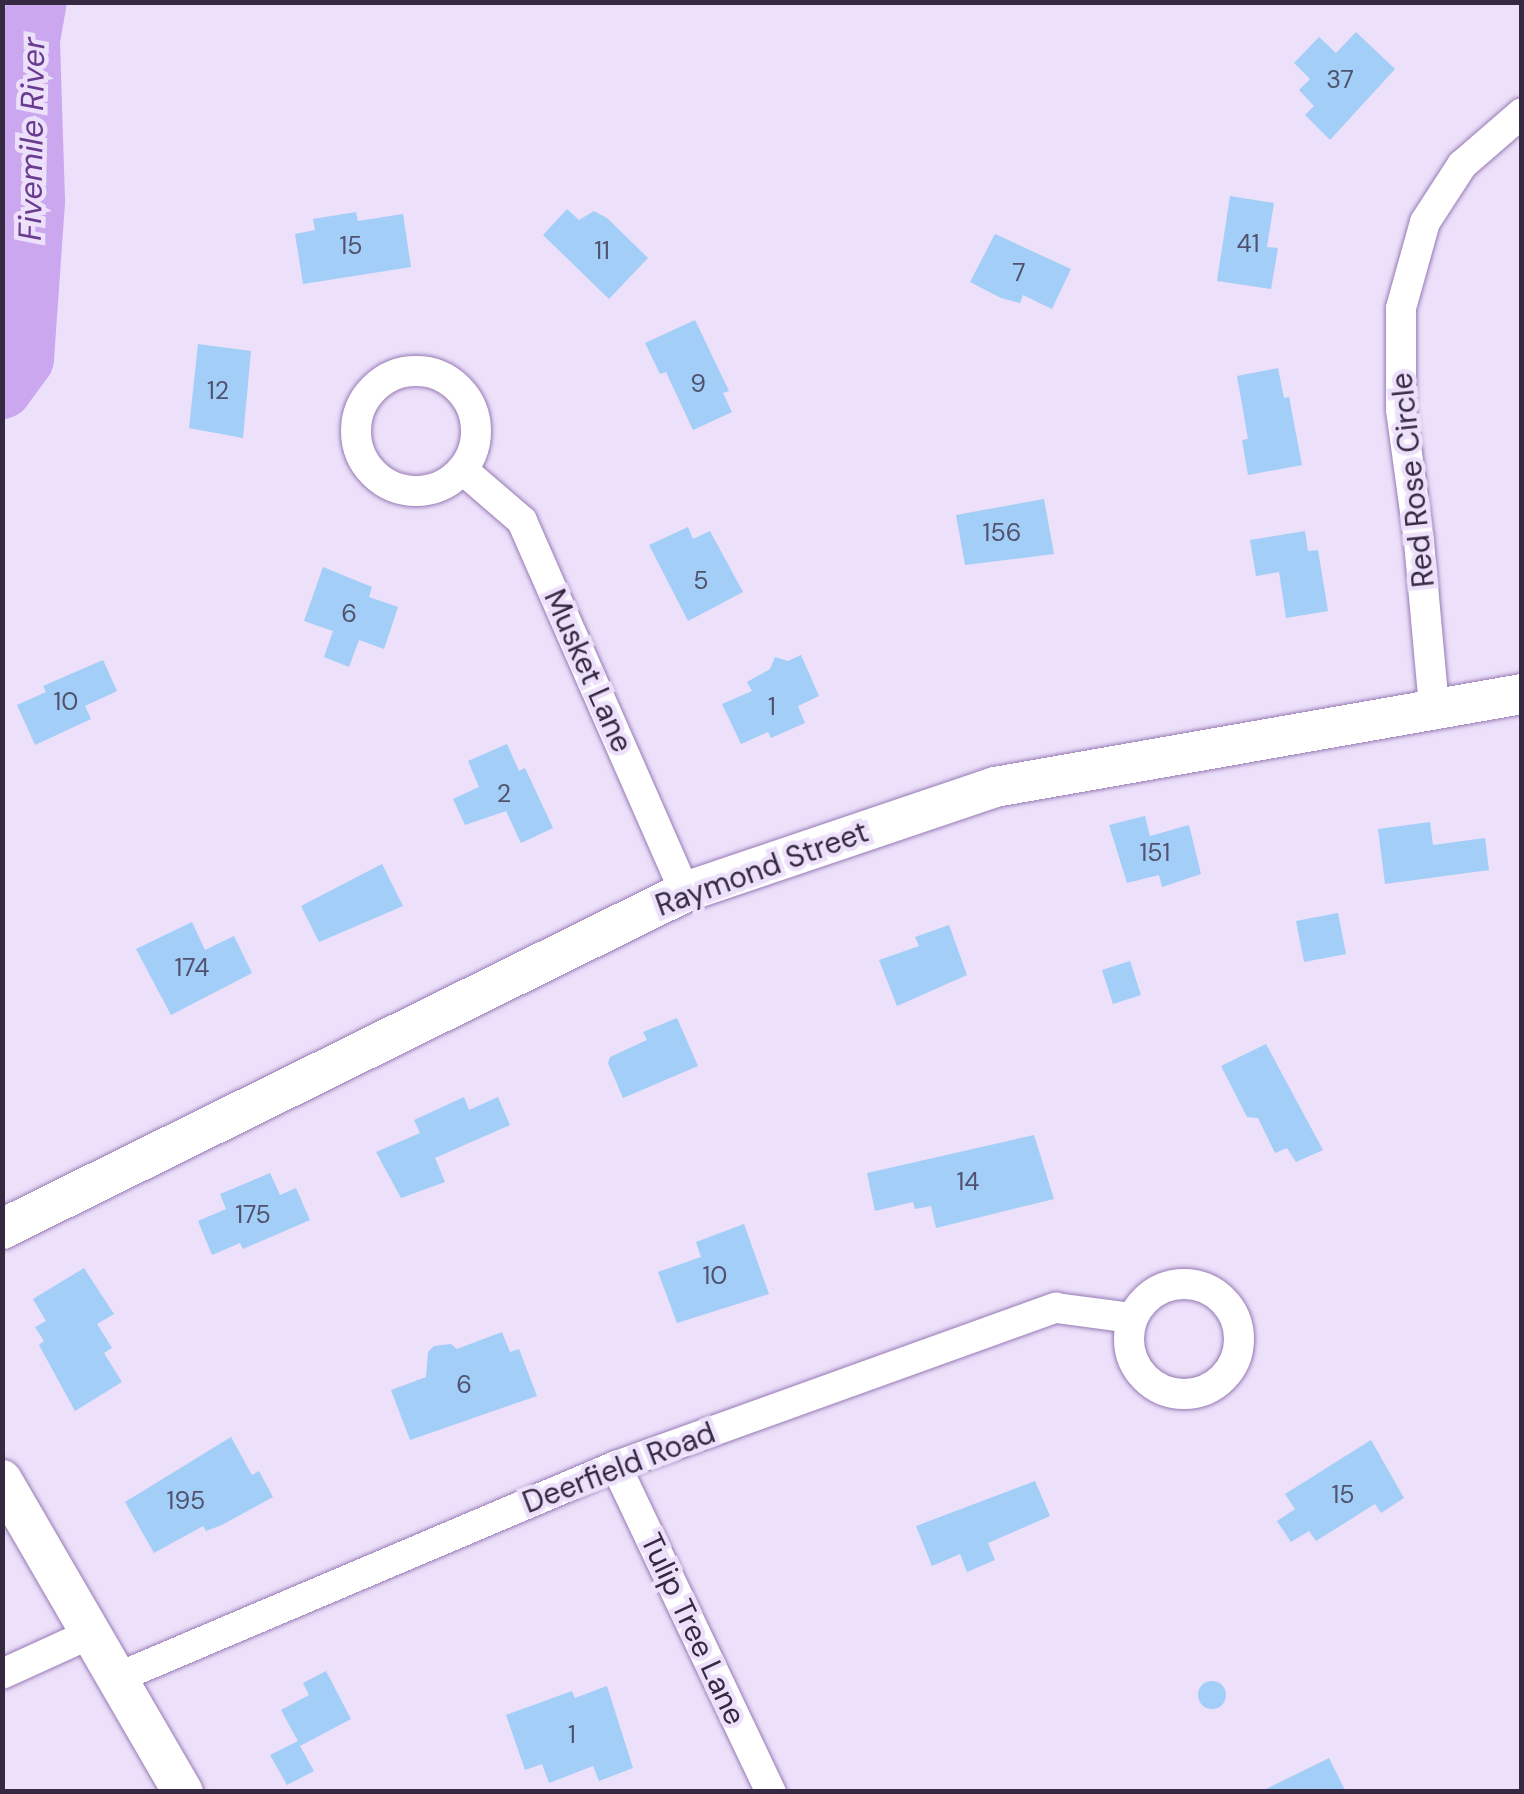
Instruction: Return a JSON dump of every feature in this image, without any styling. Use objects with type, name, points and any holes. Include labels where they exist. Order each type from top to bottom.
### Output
[{"type":"street","name":"Red Rose Circle","points":[[1434,708],[1419,541],[1400,410],[1401,308],[1425,222],[1462,165],[1522,113]]},
{"type":"street","points":[[410,371],[434,373],[454,384],[470,402],[477,425],[475,448],[463,470],[446,485],[423,492],[399,490],[378,479],[363,460],[356,438],[358,414],[369,393],[387,378],[410,371]]},
{"type":"street","name":"Musket Lane","points":[[463,470],[522,521],[685,892]]},
{"type":"street","name":"Raymond Street","points":[[2,1229],[685,892],[996,787],[1522,694]]},
{"type":"street","name":"Deerfield Road","points":[[119,1677],[616,1466],[1056,1308],[1132,1318]]},
{"type":"street","name":"Tulip Tree Lane","points":[[616,1466],[771,1792]]},
{"type":"street","points":[[2,1480],[94,1632],[182,1792]]},
{"type":"street","points":[[2,1674],[94,1632]]},
{"type":"building","points":[[1356,32],[1395,69],[1330,140],[1305,115],[1314,106],[1299,90],[1310,79],[1294,63],[1319,37],[1336,53]]},
{"type":"building","points":[[1230,196],[1274,203],[1267,247],[1278,248],[1271,289],[1217,281]]},
{"type":"building","points":[[567,209],[579,220],[594,211],[607,218],[648,258],[609,299],[543,235]]},
{"type":"building","points":[[356,212],[358,221],[403,214],[411,267],[303,284],[295,234],[315,230],[313,219]]},
{"type":"building","points":[[995,234],[1071,269],[1052,309],[1023,295],[1020,303],[1001,298],[970,282]]},
{"type":"building","points":[[695,320],[729,391],[723,393],[732,412],[693,430],[666,372],[660,374],[645,343]]},
{"type":"building","points":[[198,344],[251,351],[243,438],[189,428]]},
{"type":"building","points":[[1278,368],[1284,398],[1289,397],[1302,465],[1248,475],[1242,440],[1248,439],[1237,376]]},
{"type":"building","points":[[1044,499],[1054,554],[965,565],[956,515]]},
{"type":"building","points":[[688,527],[693,539],[710,531],[743,592],[688,621],[649,545]]},
{"type":"building","points":[[1305,531],[1308,551],[1318,550],[1328,611],[1286,618],[1279,572],[1256,576],[1250,540]]},
{"type":"building","points":[[323,567],[372,587],[369,597],[398,607],[384,649],[359,640],[349,667],[324,657],[333,631],[304,621]]},
{"type":"building","points":[[801,655],[819,696],[798,706],[805,723],[771,738],[768,732],[741,744],[722,704],[752,691],[747,682],[770,669],[775,657],[788,661]]},
{"type":"building","points":[[103,660],[117,691],[85,706],[91,719],[35,745],[17,705],[46,692],[43,686]]},
{"type":"building","points":[[507,744],[519,771],[525,768],[553,828],[521,843],[506,811],[465,825],[453,799],[479,787],[468,761]]},
{"type":"building","points":[[1145,816],[1150,836],[1189,825],[1201,874],[1162,887],[1159,875],[1127,883],[1109,825]]},
{"type":"building","points":[[1430,822],[1433,845],[1485,838],[1489,870],[1385,884],[1378,829]]},
{"type":"building","points":[[382,864],[403,906],[319,942],[301,906]]},
{"type":"building","points":[[1338,913],[1346,954],[1304,962],[1296,921]]},
{"type":"building","points":[[192,922],[205,950],[234,936],[252,973],[171,1015],[136,949]]},
{"type":"building","points":[[949,925],[967,975],[897,1006],[879,960],[919,946],[915,937]]},
{"type":"building","points":[[1130,961],[1141,995],[1113,1004],[1102,970]]},
{"type":"building","points":[[677,1018],[698,1066],[623,1098],[608,1063],[610,1057],[647,1040],[643,1032]]},
{"type":"building","points":[[1266,1044],[1323,1150],[1296,1162],[1287,1148],[1275,1153],[1258,1118],[1247,1117],[1221,1066]]},
{"type":"building","points":[[464,1097],[469,1110],[498,1097],[510,1125],[435,1158],[445,1182],[401,1198],[376,1152],[420,1133],[414,1120]]},
{"type":"building","points":[[1034,1135],[1054,1199],[936,1228],[931,1206],[915,1209],[913,1202],[875,1211],[867,1173]]},
{"type":"building","points":[[270,1173],[280,1195],[296,1188],[310,1220],[243,1249],[240,1243],[212,1255],[198,1221],[226,1209],[220,1194]]},
{"type":"building","points":[[744,1224],[769,1294],[677,1323],[658,1272],[701,1257],[696,1242]]},
{"type":"building","points":[[84,1268],[114,1314],[97,1324],[112,1348],[104,1353],[122,1382],[75,1411],[39,1345],[44,1341],[35,1327],[46,1321],[33,1299]]},
{"type":"building","points":[[502,1332],[510,1352],[519,1349],[537,1396],[410,1440],[391,1390],[426,1377],[428,1352],[434,1346],[451,1344],[457,1349]]},
{"type":"building","points":[[231,1437],[252,1475],[259,1471],[273,1497],[222,1525],[206,1531],[203,1526],[154,1553],[125,1502]]},
{"type":"building","points":[[1371,1440],[1404,1498],[1381,1513],[1375,1504],[1316,1541],[1309,1531],[1291,1542],[1277,1521],[1295,1509],[1285,1494]]},
{"type":"building","points":[[1035,1481],[1050,1516],[988,1543],[995,1560],[967,1572],[960,1554],[932,1566],[916,1526]]},
{"type":"building","points":[[326,1671],[351,1719],[300,1746],[314,1771],[287,1785],[270,1755],[298,1741],[281,1710],[309,1695],[303,1683]]},
{"type":"building","points":[[1212,1681],[1222,1685],[1226,1695],[1222,1705],[1212,1709],[1202,1705],[1198,1695],[1202,1685]]},
{"type":"building","points":[[607,1686],[633,1768],[599,1781],[593,1766],[549,1783],[542,1764],[525,1770],[506,1715],[572,1691],[575,1698]]},
{"type":"building","points":[[1329,1758],[1346,1792],[1260,1792]]},
{"type":"waterway","name":"Fivemile River","points":[[2,389],[24,359],[35,201],[30,40],[37,2]]}]
